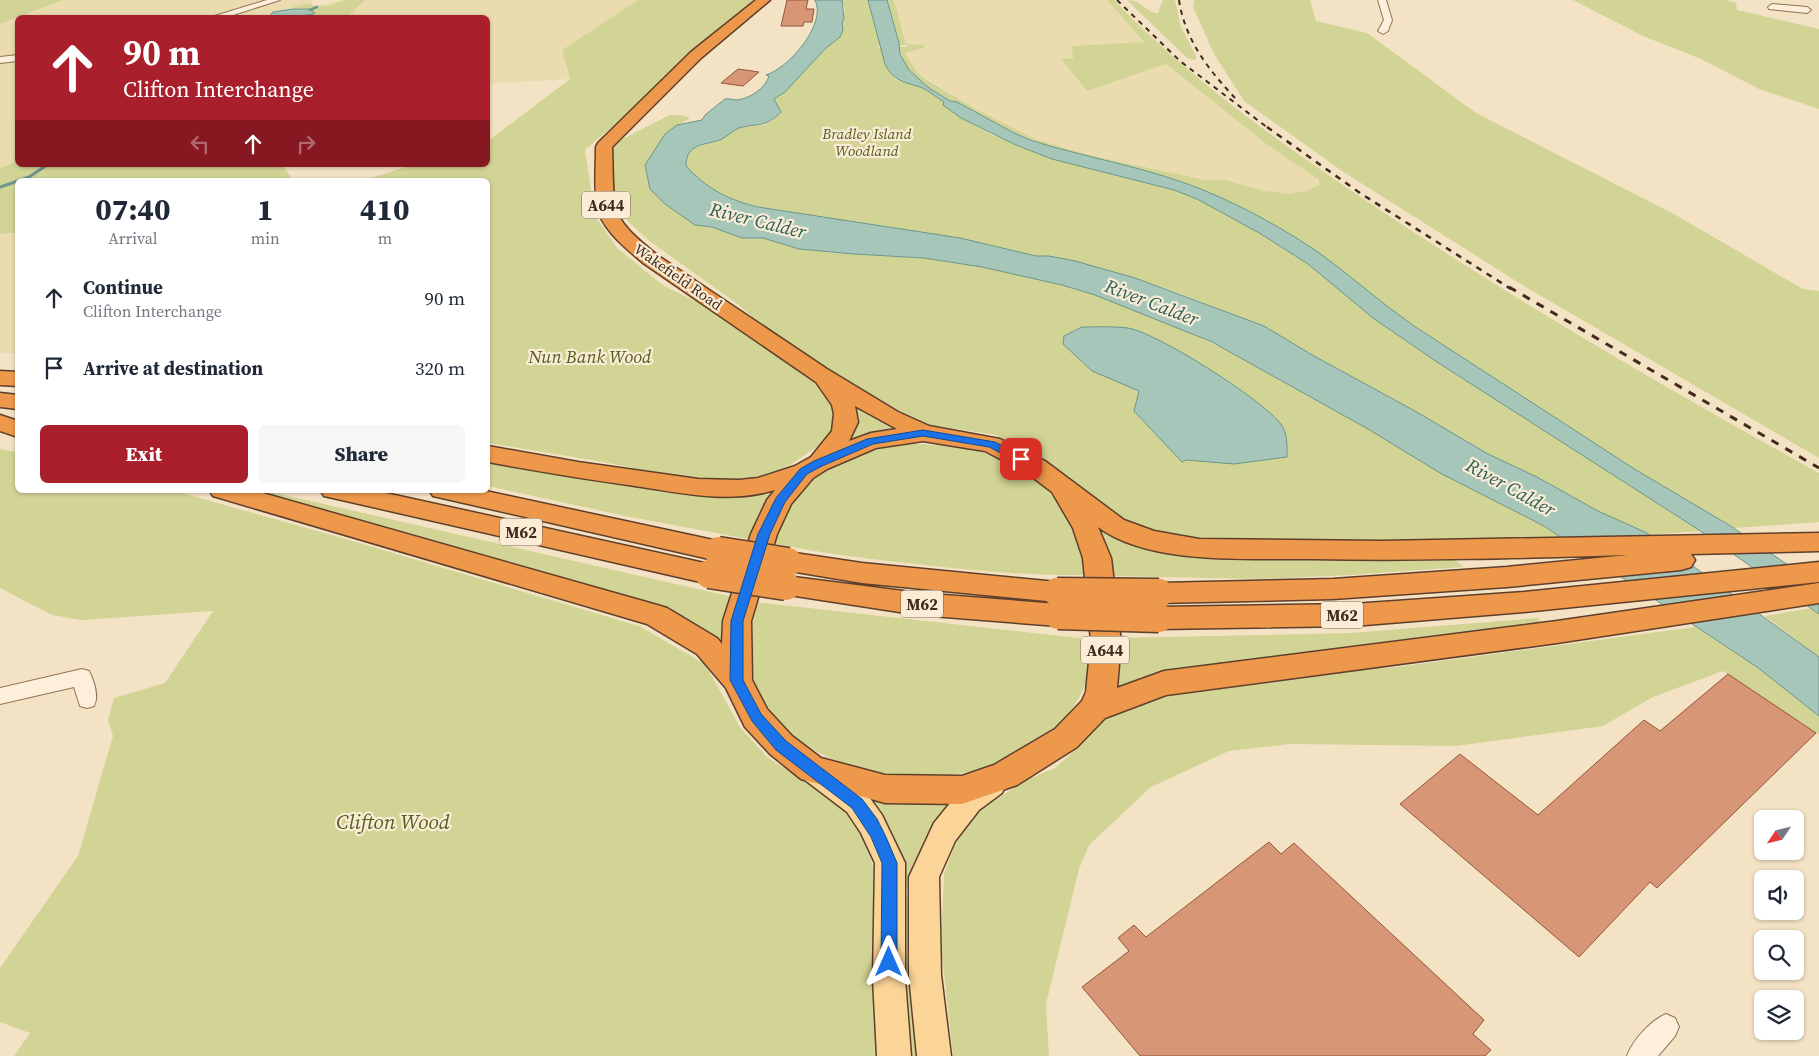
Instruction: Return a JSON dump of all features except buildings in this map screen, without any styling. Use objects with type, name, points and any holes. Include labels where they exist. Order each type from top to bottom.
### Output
[{"type":"highway","name":"Wakefield Road","points":[[764,0],[696,56],[604,147],[606,207],[620,232],[643,255],[819,374],[890,417],[923,433]]},
{"type":"highway","name":"Wakefield Road","points":[[811,468],[842,436],[848,420],[844,404],[819,374]]},
{"type":"highway","points":[[0,378],[15,379]]},
{"type":"highway","points":[[0,400],[15,402]]},
{"type":"highway","points":[[0,421],[15,423]]},
{"type":"highway","points":[[0,421],[15,428]]},
{"type":"highway","name":"A644","points":[[923,433],[991,444],[1036,467],[1062,487],[1086,528],[1097,558],[1106,641],[1101,692],[1094,709],[1066,738],[1006,775],[962,790],[885,789],[812,769],[781,746],[756,718],[737,680],[737,621],[764,534],[780,500],[811,468],[871,441],[923,433]]},
{"type":"highway","points":[[490,454],[578,470],[698,487],[739,488],[759,486],[811,468]]},
{"type":"highway","points":[[1062,487],[1115,526],[1150,540],[1198,548],[1486,550],[1819,542]]},
{"type":"highway","points":[[232,493],[657,616],[707,646],[737,680]]},
{"type":"highway","name":"M62","points":[[349,493],[714,563],[787,574],[919,604],[1058,603],[1353,615],[1524,602],[1819,572]]},
{"type":"highway","name":"M62","points":[[453,493],[714,563]]},
{"type":"highway","name":"M62","points":[[1159,606],[1819,547]]},
{"type":"highway","points":[[1094,709],[1164,683],[1557,632],[1819,593]]},
{"type":"main road","name":"A644","points":[[812,769],[857,803],[872,824],[890,863],[889,979],[894,1056]]},
{"type":"main road","name":"A644","points":[[934,1056],[925,975],[924,876],[944,832],[969,801],[1006,775]]},
{"type":"street","points":[[223,15],[276,0]]},
{"type":"street","points":[[1382,0],[1388,20],[1382,31]]},
{"type":"street","points":[[1806,0],[1804,6],[1807,10]]},
{"type":"street","points":[[1772,7],[1807,10],[1819,15]]},
{"type":"street","points":[[0,60],[15,58]]},
{"type":"street","points":[[0,696],[82,677],[87,700]]},
{"type":"street","points":[[1640,1056],[1666,1027]]},
{"type":"shaded area","points":[[63,0],[314,0],[311,3],[313,6],[344,0],[638,0],[562,50],[570,79],[490,84],[490,15],[295,15],[273,12],[271,15],[24,15]]},
{"type":"shaded area","points":[[894,0],[1107,0],[1144,42],[1062,59],[1087,91],[1166,64],[1265,143],[1319,180],[1319,185],[1306,191],[1288,194],[1261,190],[1226,180],[1206,180],[1093,156],[1035,139],[976,109],[917,72],[904,53],[922,48],[925,45],[906,44]]},
{"type":"shaded area","points":[[15,18],[15,162],[0,167],[0,24]]},
{"type":"shaded area","points":[[0,234],[15,234],[15,353],[0,353]]},
{"type":"green space","points":[[0,0],[63,0],[24,15],[15,15],[15,18],[0,24]]},
{"type":"green space","points":[[344,0],[365,0],[349,15],[303,15],[309,9],[290,7],[311,3],[313,6],[328,6]]},
{"type":"green space","name":"Nun Bank Wood","points":[[638,0],[761,0],[585,150],[595,216],[617,248],[664,286],[726,316],[756,341],[810,377],[826,393],[834,409],[833,430],[827,440],[790,465],[772,473],[755,477],[755,480],[700,482],[656,476],[643,470],[603,462],[490,443],[490,178],[371,178],[406,167],[490,167],[490,139],[570,79],[562,50]]},
{"type":"green space","name":"Bradley Island Woodland","points":[[842,0],[868,0],[881,45],[876,47],[882,48],[885,64],[896,80],[921,87],[944,102],[961,118],[993,135],[1052,159],[1174,190],[1197,199],[1261,234],[1308,264],[1373,318],[1437,362],[1701,531],[1649,535],[1488,454],[1264,326],[1135,278],[1049,256],[1036,256],[960,238],[834,220],[740,203],[712,190],[700,182],[686,166],[690,150],[722,139],[738,128],[764,125],[774,120],[781,112],[774,100],[785,92],[826,48],[840,37],[845,10]]},
{"type":"green space","points":[[887,0],[894,0],[906,44],[925,45],[923,48],[905,53],[917,72],[976,109],[1035,139],[1093,156],[1206,180],[1226,180],[1261,190],[1288,194],[1306,191],[1319,185],[1319,180],[1265,143],[1166,64],[1087,91],[1061,59],[1073,58],[1072,46],[1144,42],[1107,0],[1114,0],[1173,56],[1235,108],[1368,202],[1479,274],[1591,342],[1819,473],[1819,522],[1734,528],[1636,470],[1382,305],[1318,253],[1226,200],[1175,179],[1033,141],[1016,134],[957,102],[938,95],[920,82],[902,57],[899,47],[906,47],[907,45],[898,46],[899,42]]},
{"type":"green space","points":[[1127,0],[1137,2],[1150,11],[1158,13],[1163,0],[1175,0],[1181,27],[1197,58],[1194,60],[1187,58]]},
{"type":"green space","points":[[1194,0],[1310,0],[1316,21],[1367,33],[1476,113],[1674,214],[1803,289],[1819,291],[1819,458],[1524,286],[1345,173],[1244,101],[1214,54],[1193,7]]},
{"type":"green space","points":[[1573,0],[1727,0],[1736,3],[1737,10],[1819,29],[1819,109],[1759,89],[1701,59],[1643,36]]},
{"type":"green space","points":[[670,115],[682,115],[690,118],[665,134],[645,165],[650,189],[695,224],[712,227],[742,238],[763,238],[799,249],[924,258],[982,267],[1062,285],[1095,295],[1154,317],[1231,352],[1368,429],[1440,473],[1544,526],[1563,539],[1467,542],[1259,539],[1231,543],[1153,532],[1125,521],[1107,510],[1051,464],[996,435],[917,423],[893,412],[764,328],[739,305],[648,240],[617,211],[611,192],[610,150],[613,144]],"holes":[[[1082,327],[1129,328],[1237,387],[1280,423],[1186,460],[1134,411],[1139,391],[1074,330]]]},
{"type":"green space","points":[[15,162],[15,167],[283,167],[292,178],[15,178],[15,233],[0,234],[0,168]]},
{"type":"green space","points":[[853,402],[898,429],[851,438],[857,418]]},
{"type":"green space","points":[[904,444],[939,445],[970,450],[999,458],[1024,470],[1046,488],[1063,511],[1077,540],[1086,575],[951,568],[872,559],[767,542],[772,531],[802,489],[818,474],[853,456]]},
{"type":"green space","name":"Clifton Wood","points":[[0,449],[15,452],[15,493],[182,493],[339,537],[639,626],[705,664],[740,727],[768,758],[839,802],[861,832],[878,880],[880,1056],[14,1056],[30,1033],[0,1022],[0,968],[78,856],[113,736],[108,720],[114,698],[165,683],[213,611],[82,620],[52,615],[0,588]]},
{"type":"green space","points":[[490,459],[574,475],[780,486],[760,512],[748,539],[625,516],[490,486]]},
{"type":"green space","points":[[249,493],[275,493],[733,597],[723,649],[712,641]]},
{"type":"green space","points":[[1092,520],[1125,539],[1454,559],[1463,567],[1263,579],[1108,576]]},
{"type":"green space","points":[[755,602],[1088,639],[1089,671],[1083,690],[1073,708],[1060,723],[1040,740],[1011,758],[995,765],[961,773],[925,777],[888,774],[852,766],[819,753],[790,733],[767,707],[752,674],[749,657]]},
{"type":"green space","points":[[1811,608],[1819,614],[1819,657],[1765,616]]},
{"type":"green space","points":[[1538,618],[1543,625],[1109,695],[1116,638],[1351,633]]},
{"type":"green space","points":[[1695,627],[1757,667],[1819,716],[1819,735],[1723,671],[1653,697],[1603,726],[1456,746],[1290,744],[1229,751],[1151,787],[1089,845],[1079,869],[1046,1004],[1049,1056],[953,1056],[941,946],[944,874],[956,842],[979,812],[1022,782],[1055,768],[1116,710],[1149,696],[1264,678],[1397,667]]},
{"type":"green space","points":[[870,797],[955,802],[914,887],[904,886],[900,857],[890,827]]},
{"type":"green space","points":[[904,897],[915,899],[921,1056],[909,1056],[903,983]]},
{"type":"water","name":"River Calder","points":[[815,0],[842,0],[844,18],[840,37],[826,48],[785,92],[774,99],[781,112],[771,121],[739,128],[722,139],[698,146],[689,153],[686,166],[701,181],[727,197],[758,207],[960,238],[1036,256],[1049,256],[1075,261],[1135,278],[1264,326],[1488,454],[1537,477],[1598,511],[1647,533],[1819,657],[1819,716],[1757,667],[1544,526],[1440,473],[1368,429],[1212,342],[1095,295],[1062,285],[982,267],[924,258],[799,249],[763,238],[742,238],[712,227],[695,225],[665,204],[650,189],[645,165],[665,134],[677,125],[702,120],[705,115],[725,99],[742,99],[761,89],[769,76],[766,75],[785,64],[804,44],[816,21],[817,10]]},
{"type":"water","points":[[868,0],[887,0],[899,43],[900,54],[909,70],[929,88],[950,101],[957,102],[1016,134],[1033,141],[1165,176],[1208,192],[1278,227],[1318,252],[1414,326],[1636,470],[1729,525],[1819,586],[1819,614],[1699,530],[1437,362],[1373,318],[1308,264],[1261,234],[1197,199],[1174,190],[1052,159],[1016,145],[961,118],[943,105],[944,102],[926,90],[895,77],[885,64]]},
{"type":"water","points":[[309,9],[314,14],[271,15],[273,12]]},
{"type":"water","points":[[1082,327],[1128,328],[1162,342],[1208,368],[1252,399],[1280,423],[1286,435],[1287,457],[1234,464],[1186,460],[1182,462],[1134,411],[1139,391],[1092,371],[1063,344],[1064,336]]},
{"type":"waterway","points":[[310,10],[317,7]]},
{"type":"waterway","points":[[26,178],[44,167]]},
{"type":"waterway","points":[[0,187],[15,182]]},
{"type":"railway","points":[[1117,0],[1180,61],[1268,128]]},
{"type":"railway","points":[[1179,0],[1186,28],[1192,41],[1207,65],[1235,98]]},
{"type":"railway","points":[[1267,127],[1360,193],[1511,289]]},
{"type":"railway","points":[[1509,287],[1819,468]]},
{"type":"route","points":[[889,962],[890,863],[872,824],[857,803],[781,746],[756,718],[737,680],[737,621],[764,534],[780,500],[804,472],[818,463],[871,441],[923,433],[991,444],[1021,459]]}]
